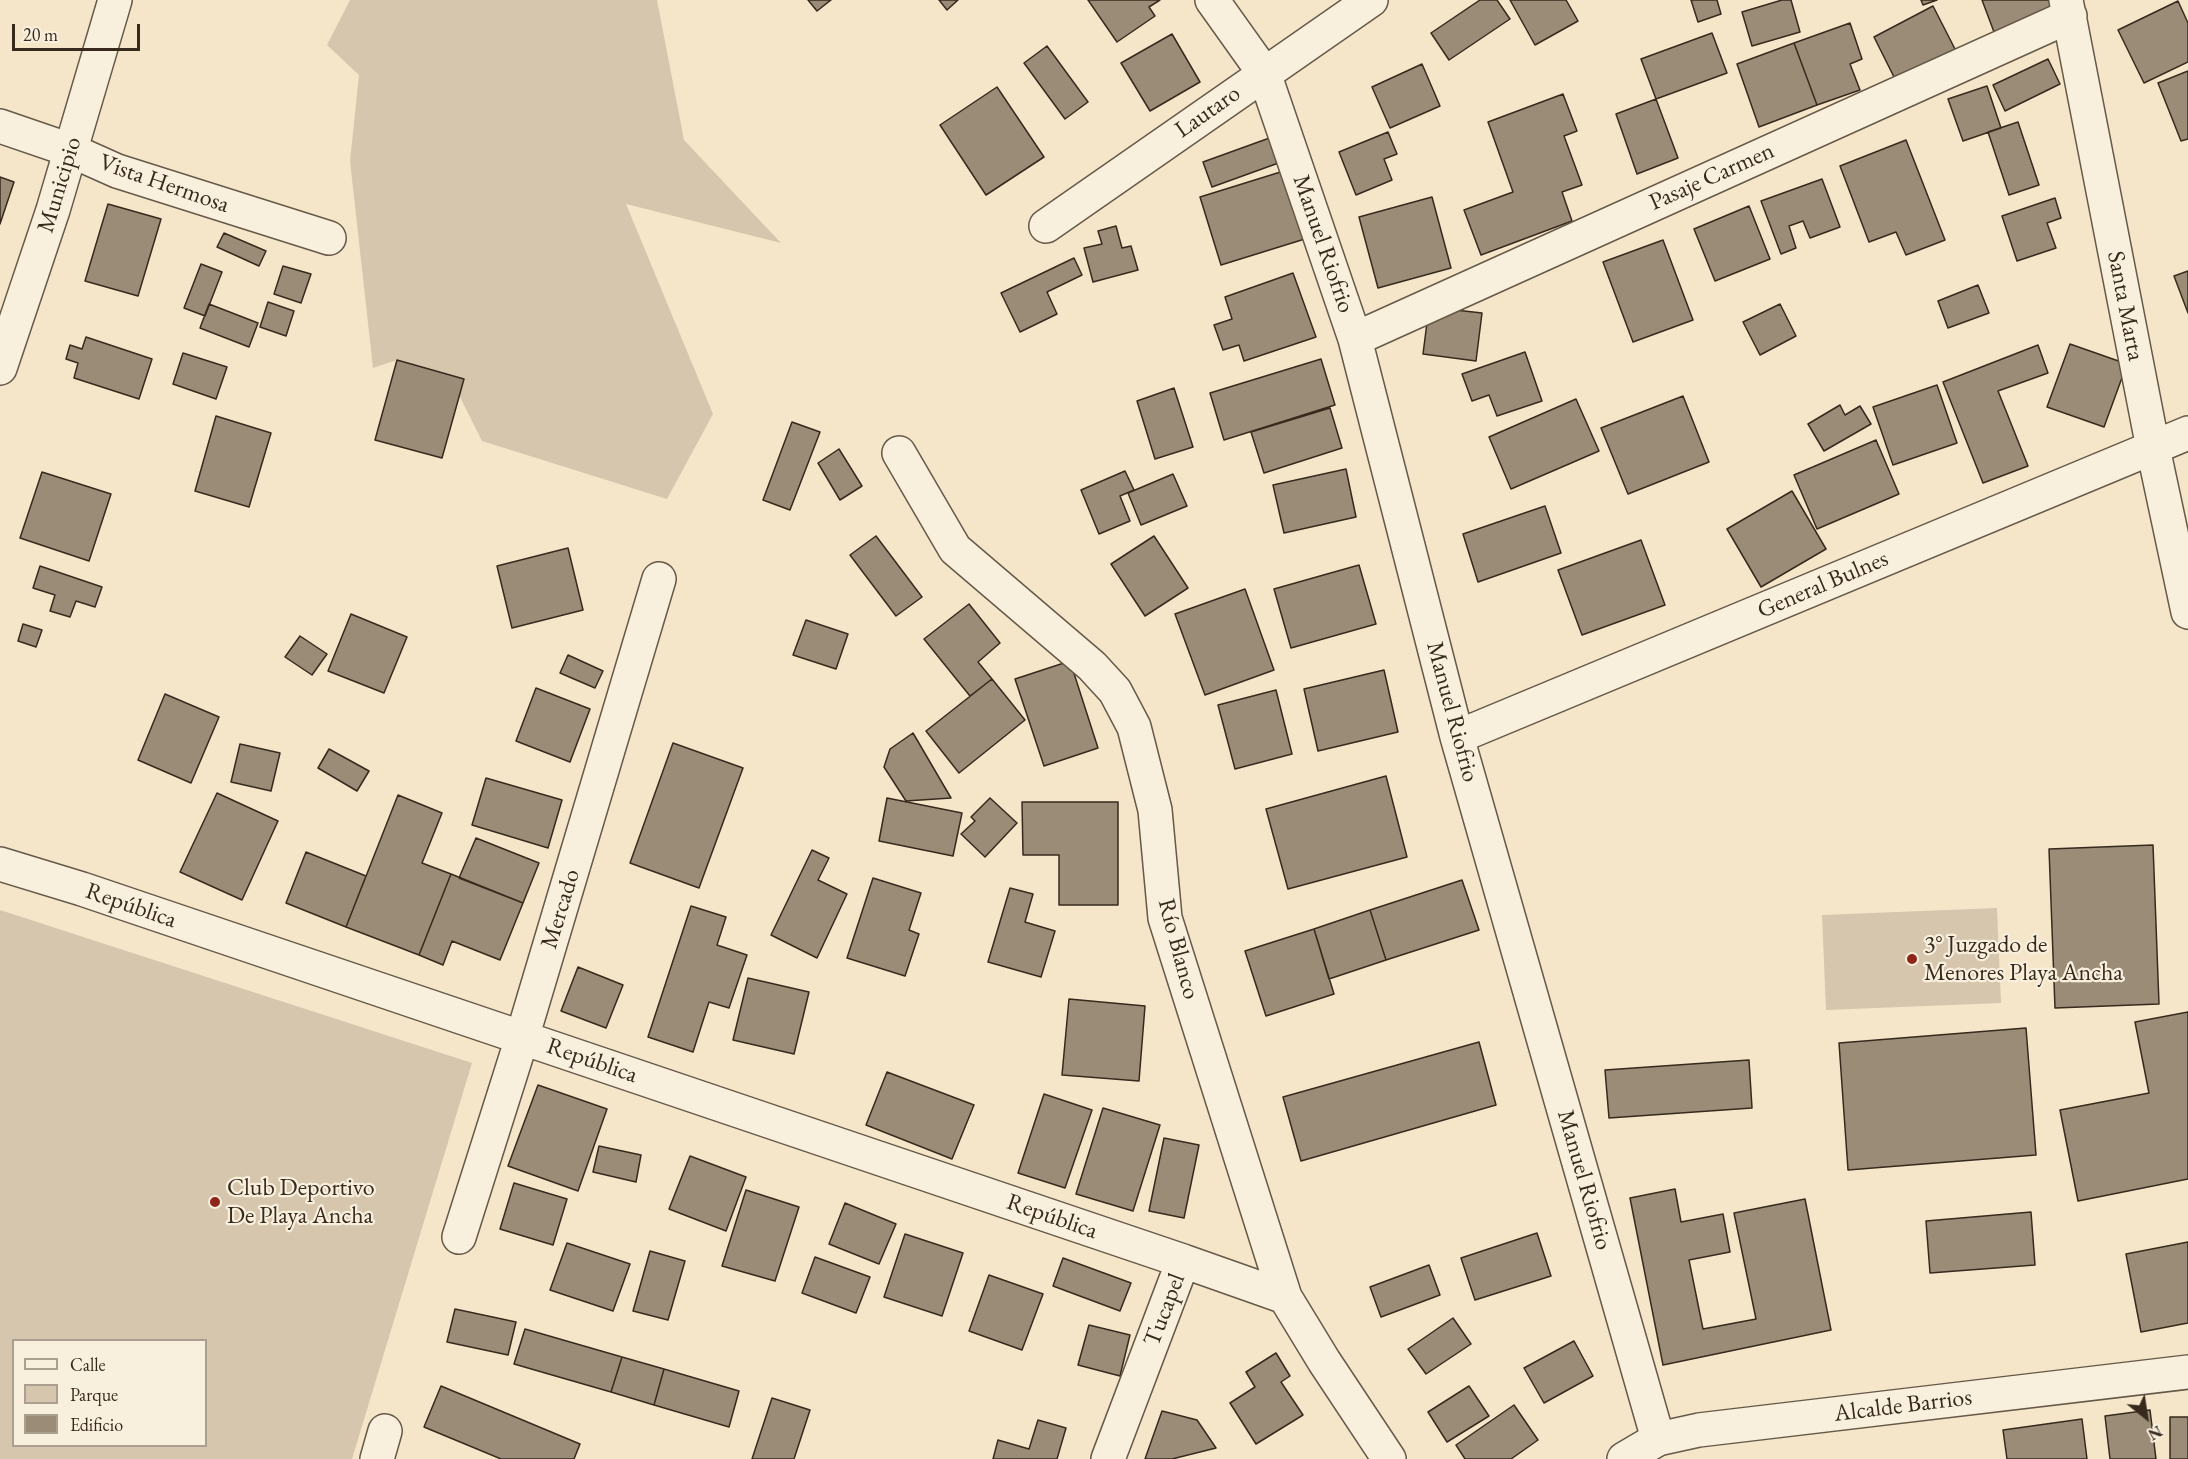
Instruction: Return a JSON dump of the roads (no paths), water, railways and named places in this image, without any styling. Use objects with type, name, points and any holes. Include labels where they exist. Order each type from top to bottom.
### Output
[{"type":"street","name":"Municipio","points":[[0,368],[53,210],[115,0]]},
{"type":"street","name":"Manuel Riofrio","points":[[1212,0],[1264,72],[1355,339],[1457,737],[1658,1439]]},
{"type":"street","name":"Lautaro","points":[[1046,226],[1264,72],[1371,0]]},
{"type":"street","name":"Pasaje Carmen","points":[[1355,339],[2068,8]]},
{"type":"street","name":"Santa Marta","points":[[2068,8],[2153,448],[2188,612]]},
{"type":"street","name":"Vista Hermosa","points":[[0,126],[70,150],[117,171],[329,238]]},
{"type":"street","name":"General Bulnes","points":[[1457,737],[2188,433]]},
{"type":"street","name":"Río Blanco","points":[[899,453],[955,549],[1092,666],[1115,691],[1134,727],[1155,810],[1165,918],[1285,1297],[1389,1459]]},
{"type":"street","name":"Mercado","points":[[459,1237],[522,1038],[659,579]]},
{"type":"street","name":"República","points":[[0,864],[82,889],[1183,1262]]},
{"type":"street","name":"Tucapel","points":[[1108,1459],[1183,1262],[1285,1297]]},
{"type":"street","name":"Alcalde Barrios","points":[[1624,1459],[1658,1439],[1711,1428],[2188,1372]]},
{"type":"place","name":"3° Juzgado de Menores Playa Ancha","points":[[1912,959]]},
{"type":"place","name":"Club Deportivo De Playa Ancha","points":[[215,1202]]}]
